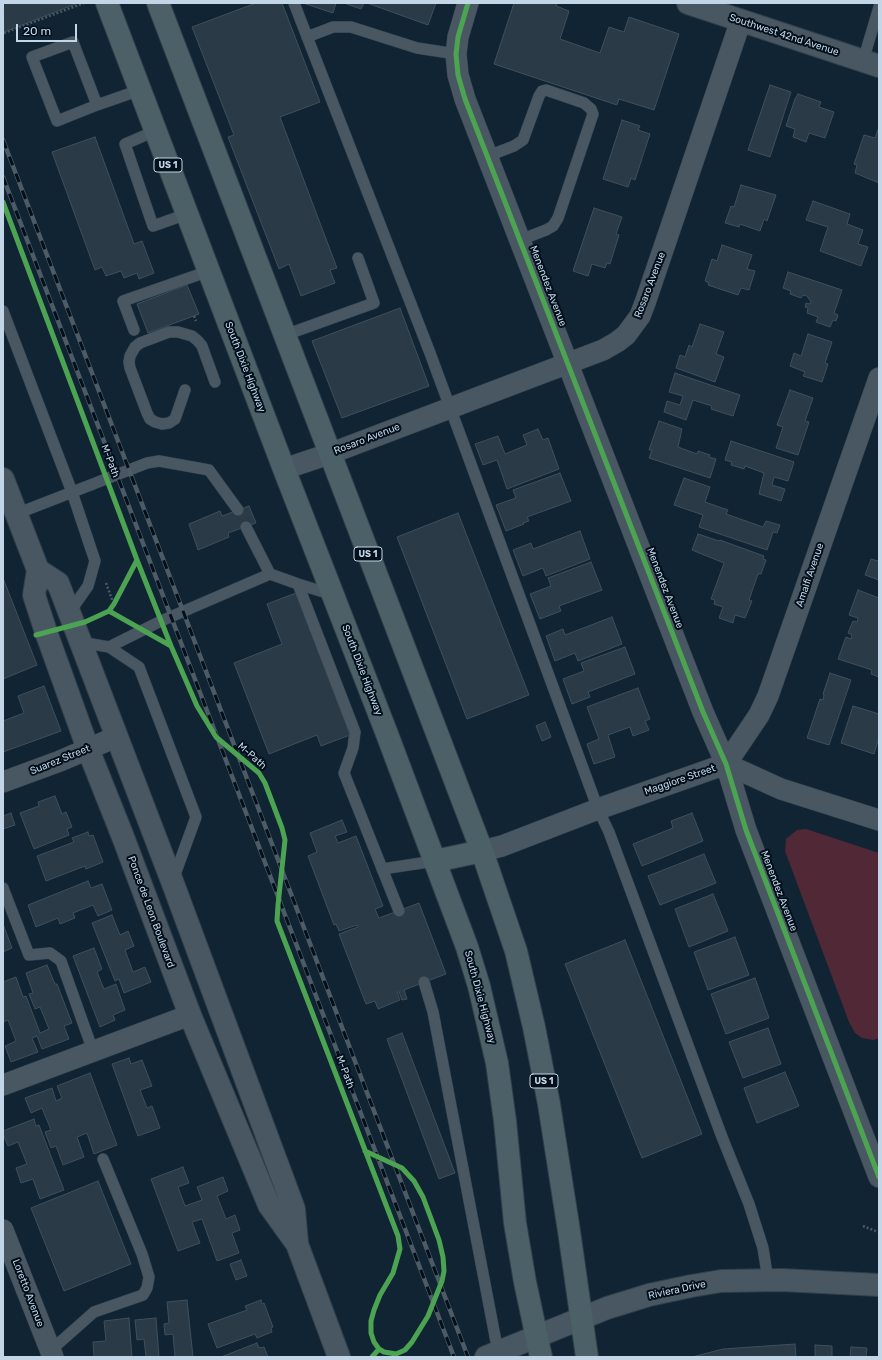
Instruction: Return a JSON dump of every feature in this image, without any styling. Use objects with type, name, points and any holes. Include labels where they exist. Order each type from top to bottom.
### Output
[{"type":"highway","name":"South Dixie Highway","points":[[107,3],[435,861],[480,986],[491,1034],[501,1093],[516,1223],[525,1282],[538,1347]]},
{"type":"highway","name":"US 1","points":[[158,3],[329,454],[482,851],[516,951],[534,1027],[560,1167],[587,1357]]},
{"type":"highway","points":[[435,861],[482,851]]},
{"type":"street","name":"Menendez Avenue","points":[[468,3],[458,37],[456,54],[458,75],[465,100],[703,712],[726,764],[746,830],[872,1136],[879,1177]]},
{"type":"street","name":"Southwest 42nd Avenue","points":[[688,3],[871,64]]},
{"type":"street","name":"Rosaro Avenue","points":[[284,469],[329,454],[603,350],[617,342],[633,326],[640,316],[741,20]]},
{"type":"street","name":"Amalfi Avenue","points":[[726,764],[759,716],[768,696],[879,378]]},
{"type":"street","points":[[3,478],[38,570],[58,583],[116,737]]},
{"type":"street","name":"Ponce de Leon Boulevard","points":[[38,570],[34,595],[88,748],[190,1014],[269,1206],[297,1244]]},
{"type":"street","name":"Ponce de Leon Boulevard","points":[[116,737],[172,881],[294,1209],[297,1244],[339,1357]]},
{"type":"street","name":"Suarez Street","points":[[3,782],[116,737]]},
{"type":"street","name":"Maggiore Street","points":[[482,851],[502,846],[598,809],[726,764],[782,789],[879,820]]},
{"type":"street","points":[[3,1085],[190,1014]]},
{"type":"street","name":"Loretto Avenue","points":[[3,1230],[52,1354]]},
{"type":"street","name":"Riviera Drive","points":[[492,1355],[538,1347],[581,1318],[612,1306],[684,1287],[721,1282],[768,1280],[879,1285]]},
{"type":"lane","points":[[294,3],[450,408],[598,809],[612,840],[722,1137],[752,1211],[763,1248],[768,1280]]},
{"type":"lane","points":[[871,64],[879,7]]},
{"type":"lane","points":[[307,37],[333,27],[351,27],[417,48],[456,54]]},
{"type":"lane","points":[[97,105],[73,42],[32,57],[57,120],[140,90]]},
{"type":"lane","points":[[488,156],[514,146],[522,140],[542,91],[546,90],[584,103],[591,109],[593,114],[558,218],[553,226],[520,240]]},
{"type":"lane","points":[[155,131],[125,144],[153,226],[187,214]]},
{"type":"lane","points":[[284,334],[374,303],[358,258]]},
{"type":"lane","points":[[134,330],[123,301],[209,271]]},
{"type":"lane","points":[[3,311],[72,492],[94,561],[88,586],[69,613]]},
{"type":"lane","points":[[185,390],[175,420],[162,424],[150,419],[130,368],[130,356],[135,346],[169,332],[178,332],[192,336],[202,346],[215,382]]},
{"type":"lane","points":[[16,514],[147,463],[159,461],[209,470],[238,510]]},
{"type":"lane","points":[[246,527],[270,574]]},
{"type":"lane","points":[[109,646],[161,621],[270,574],[333,595]]},
{"type":"lane","points":[[298,584],[355,732],[353,748],[344,773],[399,911]]},
{"type":"lane","points":[[80,642],[109,646],[140,667],[196,817],[172,881]]},
{"type":"lane","points":[[382,869],[435,861]]},
{"type":"lane","points":[[3,888],[29,955],[50,953],[61,961],[94,1051]]},
{"type":"lane","points":[[424,982],[434,1019],[492,1355]]},
{"type":"lane","points":[[52,1354],[94,1312],[143,1295],[147,1288],[149,1277],[142,1254],[103,1159]]},
{"type":"path","points":[[4,33],[84,3]]},
{"type":"path","points":[[105,580],[114,605]]},
{"type":"path","points":[[109,611],[118,598]]},
{"type":"path","points":[[863,1226],[878,1232]]},
{"type":"shaded area","points":[[806,829],[879,853],[879,1038],[873,1040],[862,1038],[855,1033],[849,1022],[785,851],[786,839],[797,830]]},
{"type":"building","points":[[3,3],[78,3],[4,32]]},
{"type":"building","points":[[256,3],[282,3],[320,102],[280,117],[337,268],[330,270],[335,283],[301,296],[289,264],[279,269],[228,137],[234,135],[192,27]]},
{"type":"building","points":[[303,3],[336,3],[333,13]]},
{"type":"building","points":[[344,3],[364,3],[361,9]]},
{"type":"building","points":[[367,3],[436,3],[428,25]]},
{"type":"building","points":[[514,3],[557,3],[556,6],[569,11],[560,39],[600,53],[609,27],[624,32],[629,17],[679,34],[654,110],[619,99],[617,105],[494,64]]},
{"type":"building","points":[[770,85],[791,92],[770,157],[748,150]]},
{"type":"building","points":[[798,94],[821,102],[819,107],[834,112],[825,138],[809,133],[806,142],[793,137],[795,129],[786,126]]},
{"type":"building","points":[[622,120],[640,126],[638,130],[650,134],[635,180],[631,178],[628,187],[603,179]]},
{"type":"building","points":[[879,127],[879,183],[855,173],[857,165],[854,164],[864,135],[875,138]]},
{"type":"building","points":[[95,137],[134,244],[142,241],[154,273],[139,279],[137,273],[124,278],[121,271],[106,276],[102,267],[95,270],[52,152]]},
{"type":"building","points":[[741,185],[776,195],[767,221],[764,219],[760,231],[740,224],[739,227],[725,223],[731,206],[734,207]]},
{"type":"building","points":[[813,201],[850,214],[847,224],[863,230],[858,244],[868,247],[861,266],[820,251],[828,227],[806,220]]},
{"type":"building","points":[[594,208],[622,217],[616,234],[619,235],[610,264],[607,263],[605,268],[592,264],[588,276],[573,271]]},
{"type":"building","points":[[722,245],[752,255],[747,269],[755,271],[749,290],[741,288],[738,295],[708,285],[709,283],[705,281],[712,259],[717,261]]},
{"type":"building","points":[[788,272],[842,290],[834,313],[838,315],[836,321],[833,320],[830,327],[816,322],[818,317],[807,313],[808,308],[805,307],[806,303],[810,304],[811,302],[807,296],[803,295],[801,298],[790,294],[791,291],[783,288]]},
{"type":"building","points":[[187,285],[199,314],[148,333],[137,304]]},
{"type":"building","points":[[400,308],[429,386],[342,418],[312,341]]},
{"type":"building","points":[[700,324],[724,332],[716,354],[724,357],[715,382],[676,368],[680,355],[685,357],[689,345],[692,347]]},
{"type":"building","points":[[808,334],[832,342],[825,363],[828,364],[822,382],[803,376],[805,372],[790,366],[794,353],[801,356]]},
{"type":"building","points":[[675,373],[740,395],[733,416],[711,409],[712,406],[693,400],[686,420],[664,412],[667,401],[680,405],[683,396],[669,392]]},
{"type":"building","points":[[790,390],[813,398],[805,421],[809,422],[798,455],[776,448],[783,427],[777,425]]},
{"type":"building","points":[[659,421],[682,429],[678,447],[697,454],[698,451],[710,455],[709,457],[716,459],[710,478],[649,458],[652,450],[649,450]]},
{"type":"building","points":[[538,429],[543,440],[548,438],[559,469],[507,489],[497,460],[483,465],[475,444],[498,436],[505,454],[527,445],[523,435]]},
{"type":"building","points":[[731,441],[794,462],[788,481],[774,477],[772,485],[785,489],[781,501],[759,494],[764,473],[745,466],[744,469],[731,465],[732,462],[725,460]]},
{"type":"building","points":[[560,473],[571,501],[527,517],[529,521],[506,531],[496,505],[516,498],[513,490]]},
{"type":"building","points":[[684,478],[710,487],[705,502],[728,510],[726,514],[763,527],[766,521],[780,525],[777,533],[773,532],[767,550],[699,527],[703,515],[674,505]]},
{"type":"building","points":[[249,506],[256,523],[228,533],[229,537],[198,550],[189,524],[220,511],[222,516]]},
{"type":"building","points":[[458,513],[529,695],[467,719],[397,537]]},
{"type":"building","points":[[580,531],[590,559],[546,576],[543,568],[523,576],[513,550],[531,543],[533,549]]},
{"type":"building","points":[[698,534],[719,541],[720,540],[764,556],[763,559],[766,560],[761,574],[758,574],[749,600],[752,601],[745,618],[735,615],[733,623],[719,618],[723,607],[714,604],[715,600],[711,599],[724,563],[692,550]]},
{"type":"building","points":[[879,557],[879,580],[865,575],[871,559],[878,561]]},
{"type":"building","points":[[591,562],[602,590],[559,606],[561,611],[540,619],[530,594],[551,586],[548,578]]},
{"type":"building","points":[[3,578],[37,665],[3,679]]},
{"type":"building","points":[[858,590],[879,598],[879,677],[871,674],[872,670],[838,659],[846,637],[851,639],[852,635],[848,633],[853,621],[857,622],[858,618],[849,615]]},
{"type":"building","points":[[296,593],[350,735],[321,746],[317,735],[269,754],[234,663],[282,644],[267,604]]},
{"type":"building","points":[[612,617],[622,644],[578,661],[575,653],[555,661],[546,636],[563,629],[565,635]]},
{"type":"building","points":[[625,647],[635,674],[588,692],[590,697],[572,704],[563,679],[584,671],[581,663]]},
{"type":"building","points":[[830,673],[851,680],[829,745],[807,738],[820,699],[823,700],[823,694]]},
{"type":"building","points":[[44,686],[61,731],[3,752],[3,721],[24,713],[18,696]]},
{"type":"building","points":[[638,688],[650,719],[645,721],[649,730],[633,736],[630,727],[608,735],[615,757],[594,764],[587,744],[599,739],[587,707]]},
{"type":"building","points":[[853,706],[879,714],[879,737],[874,754],[841,743]]},
{"type":"building","points":[[545,722],[551,737],[542,741],[536,726]]},
{"type":"building","points":[[55,796],[62,814],[66,812],[72,827],[67,829],[69,835],[34,849],[20,813],[39,806],[38,802]]},
{"type":"building","points":[[11,813],[15,825],[3,829],[3,816]]},
{"type":"building","points":[[692,813],[703,841],[642,866],[633,844],[673,828],[671,821]]},
{"type":"building","points":[[342,820],[347,832],[335,836],[338,843],[356,836],[383,906],[375,909],[379,918],[419,903],[446,974],[404,990],[407,999],[402,1000],[399,992],[397,992],[400,1000],[378,1009],[375,1001],[366,1004],[339,934],[358,927],[357,925],[339,931],[336,924],[334,925],[308,856],[317,852],[310,833]]},
{"type":"building","points":[[88,832],[89,836],[93,835],[103,862],[86,869],[85,866],[46,881],[37,856],[74,842],[72,838]]},
{"type":"building","points":[[704,854],[716,883],[660,905],[648,876]]},
{"type":"building","points":[[88,881],[91,888],[102,884],[112,910],[98,916],[93,905],[73,913],[75,918],[60,924],[58,918],[36,927],[28,905]]},
{"type":"building","points":[[713,894],[728,931],[689,947],[675,909]]},
{"type":"building","points":[[112,915],[120,935],[128,931],[134,946],[125,950],[133,972],[145,967],[151,982],[124,993],[119,979],[115,981],[92,923]]},
{"type":"building","points":[[3,924],[12,948],[3,952]]},
{"type":"building","points":[[735,937],[749,975],[708,990],[694,952]]},
{"type":"building","points":[[625,940],[702,1134],[642,1158],[565,964]]},
{"type":"building","points":[[94,948],[102,969],[97,972],[104,989],[116,984],[125,1010],[113,1015],[115,1020],[100,1027],[73,956]]},
{"type":"building","points":[[47,965],[55,984],[57,984],[72,1023],[64,1026],[69,1039],[42,1049],[37,1036],[32,1038],[38,1052],[11,1062],[5,1046],[16,1041],[8,1020],[3,1022],[3,982],[16,977],[23,997],[26,996],[40,1033],[49,1029],[40,1007],[35,1009],[29,994],[33,993],[26,973]]},
{"type":"building","points":[[755,978],[769,1018],[726,1034],[711,994]]},
{"type":"building","points":[[768,1028],[781,1064],[743,1078],[729,1042]]},
{"type":"building","points":[[402,1033],[455,1173],[439,1179],[387,1039]]},
{"type":"building","points":[[129,1058],[131,1064],[142,1060],[152,1086],[140,1090],[147,1108],[152,1106],[160,1128],[138,1136],[112,1064]]},
{"type":"building","points":[[785,1072],[799,1106],[757,1123],[744,1088]]},
{"type":"building","points":[[90,1073],[117,1145],[94,1154],[87,1133],[77,1137],[84,1157],[63,1165],[56,1146],[51,1148],[45,1132],[51,1130],[42,1108],[31,1113],[25,1098],[52,1088],[56,1101],[62,1098],[57,1086]]},
{"type":"building","points":[[34,1119],[36,1126],[39,1125],[64,1190],[40,1199],[33,1179],[21,1183],[16,1168],[27,1164],[18,1142],[8,1146],[3,1134],[3,1131]]},
{"type":"building","points":[[183,1167],[189,1183],[178,1187],[185,1206],[202,1200],[197,1187],[223,1177],[228,1191],[217,1196],[226,1219],[235,1215],[240,1230],[232,1233],[239,1253],[217,1261],[202,1219],[192,1222],[200,1243],[178,1251],[151,1179]]},
{"type":"building","points":[[98,1181],[131,1264],[64,1291],[31,1208]]},
{"type":"building","points":[[241,1260],[247,1276],[236,1280],[230,1264]]},
{"type":"building","points":[[187,1300],[193,1357],[175,1357],[173,1334],[165,1335],[164,1324],[169,1323],[167,1302]]},
{"type":"building","points":[[261,1300],[262,1304],[264,1303],[273,1327],[271,1328],[272,1332],[257,1338],[255,1334],[217,1348],[208,1324],[247,1310],[245,1306]]},
{"type":"building","points":[[129,1318],[132,1357],[94,1357],[93,1342],[106,1341],[104,1321]]},
{"type":"building","points":[[156,1318],[159,1357],[146,1357],[144,1339],[137,1340],[135,1320]]},
{"type":"building","points":[[257,1343],[259,1348],[264,1347],[268,1357],[221,1357]]},
{"type":"building","points":[[795,1344],[796,1357],[692,1357],[723,1349]]},
{"type":"building","points":[[815,1345],[832,1346],[832,1357],[815,1357]]},
{"type":"building","points":[[851,1347],[867,1348],[866,1357],[850,1357]]},
{"type":"railway","points":[[3,140],[468,1357]]},
{"type":"railway","points":[[3,177],[454,1357]]},
{"type":"cycle path","points":[[468,3],[458,37],[456,54],[458,75],[465,99],[703,712],[726,764],[746,830],[879,1177]]},
{"type":"cycle path","name":"M-Path","points":[[3,202],[137,560],[171,646],[197,706],[216,737],[259,773],[265,783],[282,828],[285,840],[277,921],[398,1236],[400,1249],[393,1273],[380,1295],[371,1321],[371,1333],[374,1342],[379,1349],[372,1357]]},
{"type":"cycle path","points":[[109,611],[137,560]]},
{"type":"cycle path","points":[[36,635],[85,622],[109,611],[171,646]]},
{"type":"cycle path","points":[[365,1151],[402,1168],[414,1181],[423,1197],[439,1240],[443,1257],[444,1271],[442,1281],[428,1316],[412,1342],[405,1350],[396,1354],[384,1352],[379,1349]]}]
